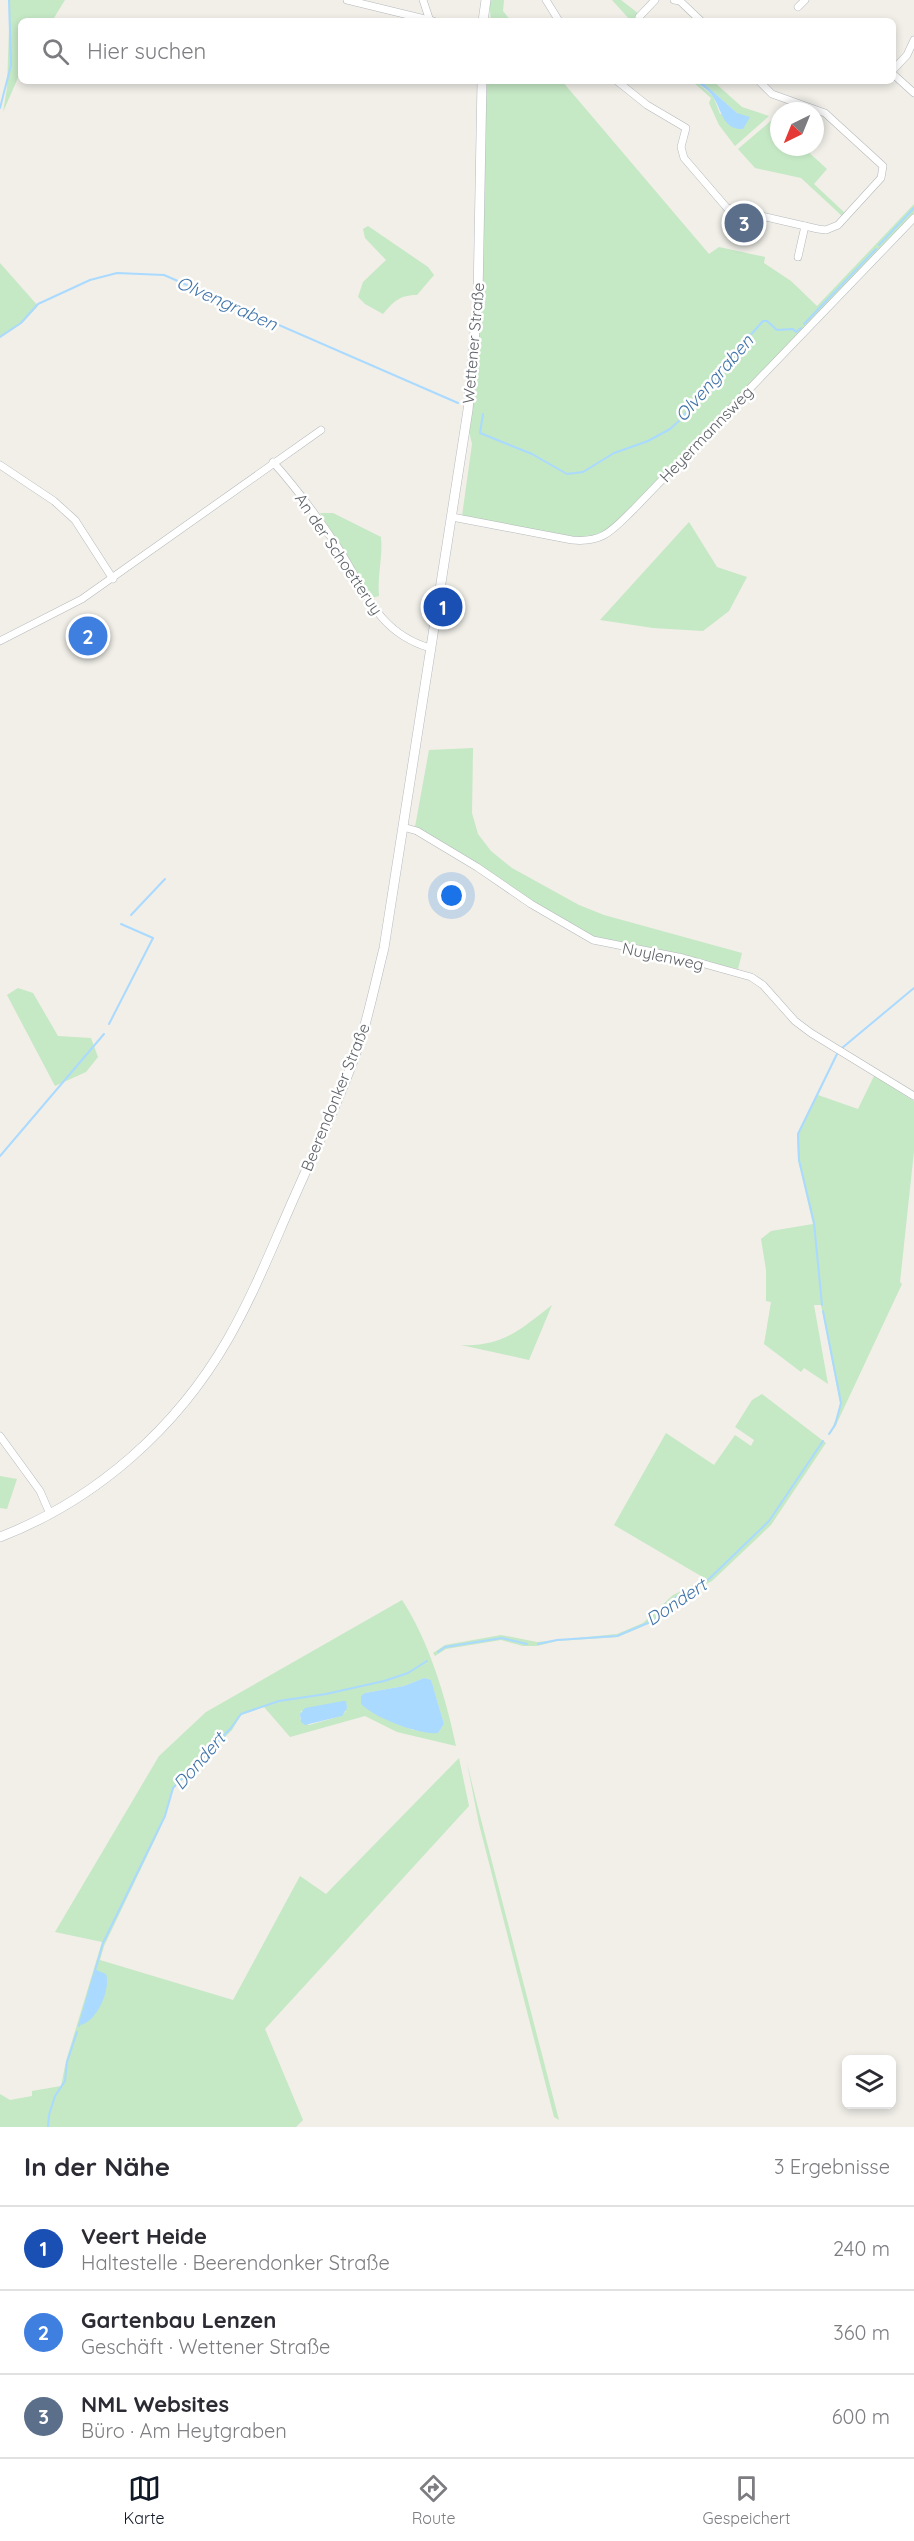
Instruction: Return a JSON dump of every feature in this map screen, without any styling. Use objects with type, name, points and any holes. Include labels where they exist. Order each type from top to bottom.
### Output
[{"type":"street","points":[[346,0],[419,18]]},
{"type":"street","points":[[423,0],[430,18]]},
{"type":"street","points":[[483,18],[486,0]]},
{"type":"street","points":[[546,0],[557,18]]},
{"type":"street","points":[[639,17],[655,0]]},
{"type":"street","points":[[677,0],[698,18]]},
{"type":"street","points":[[798,7],[805,0]]},
{"type":"street","points":[[896,68],[907,54],[914,39]]},
{"type":"street","points":[[896,75],[914,93]]},
{"type":"street","name":"Wettener Straße","points":[[439,603],[468,410],[478,296],[482,84]]},
{"type":"street","points":[[622,84],[647,105],[686,128],[681,147],[684,158],[727,208],[826,230],[838,225],[882,178],[883,166],[825,113],[772,94],[762,84]]},
{"type":"street","name":"Heyermannsweg","points":[[452,517],[572,540],[589,542],[600,539],[634,510],[914,218]]},
{"type":"street","points":[[798,256],[805,226]]},
{"type":"street","points":[[0,640],[82,599],[113,579],[273,462],[321,430]]},
{"type":"street","name":"An der Schoetteruy","points":[[273,462],[307,501],[380,616],[398,634],[412,643],[430,648]]},
{"type":"street","points":[[0,465],[54,501],[75,520],[113,579]]},
{"type":"street","name":"Beerendonker Straße","points":[[0,1537],[50,1514],[105,1479],[145,1445],[185,1401],[229,1337],[251,1294],[346,1077],[362,1033],[377,979],[439,603]]},
{"type":"street","name":"Nuylenweg","points":[[403,827],[417,831],[454,853],[531,904],[593,940],[683,958],[751,977],[763,985],[795,1021],[811,1033],[914,1096]]},
{"type":"street","points":[[0,1437],[40,1491],[50,1514]]},
{"type":"green space","points":[[10,0],[65,0],[54,18],[18,18],[18,78],[3,112],[7,88]]},
{"type":"green space","points":[[489,0],[504,0],[503,11],[509,18],[491,18]]},
{"type":"green space","points":[[612,0],[621,0],[644,18],[628,18]]},
{"type":"green space","points":[[487,84],[565,84],[709,254],[719,247],[765,257],[764,263],[791,281],[817,306],[914,204],[914,213],[631,507],[612,526],[592,536],[573,538],[462,516],[472,444],[464,410],[474,309]]},
{"type":"green space","points":[[695,84],[699,84],[713,96],[720,114],[737,113],[704,84],[716,84],[742,107],[769,116],[735,146],[719,125],[709,103],[711,98]]},
{"type":"green space","points":[[770,122],[770,156],[813,156],[827,169],[814,184],[845,213],[842,216],[801,178],[755,168],[738,149]]},
{"type":"green space","points":[[368,226],[428,267],[434,275],[417,295],[406,296],[398,300],[383,314],[365,304],[358,297],[363,282],[386,260],[365,238],[363,229]]},
{"type":"green space","points":[[0,263],[38,306],[22,323],[0,338]]},
{"type":"green space","points":[[320,513],[333,513],[381,537],[379,596],[372,598]]},
{"type":"green space","points":[[689,522],[717,567],[747,577],[729,611],[703,631],[653,628],[600,620]]},
{"type":"green space","points":[[473,748],[472,813],[478,834],[491,851],[512,868],[579,905],[604,915],[742,953],[738,969],[595,937],[578,930],[415,827],[429,750]]},
{"type":"green space","points":[[18,988],[33,993],[58,1036],[91,1038],[98,1057],[86,1072],[55,1086],[7,995]]},
{"type":"green space","points":[[837,1054],[818,1095],[858,1109],[874,1076],[914,1101],[914,1151],[900,1282],[902,1284],[829,1436],[840,1403],[821,1305],[814,1305],[828,1384],[804,1368],[801,1372],[764,1344],[771,1302],[766,1301],[766,1270],[761,1239],[771,1231],[813,1224],[798,1160],[797,1134]]},
{"type":"green space","points":[[552,1305],[529,1360],[461,1345],[476,1345],[500,1340],[521,1329]]},
{"type":"green space","points":[[762,1394],[826,1443],[771,1525],[712,1581],[676,1599],[655,1621],[618,1637],[557,1641],[537,1646],[523,1646],[501,1640],[446,1649],[435,1656],[433,1653],[445,1645],[501,1635],[537,1642],[617,1634],[643,1623],[673,1595],[706,1579],[614,1525],[666,1433],[714,1465],[735,1435],[751,1446],[754,1440],[735,1427],[752,1400]]},
{"type":"green space","points":[[0,1476],[17,1479],[7,1509],[0,1508]]},
{"type":"green space","points":[[402,1600],[412,1616],[435,1670],[456,1746],[397,1732],[365,1716],[290,1737],[264,1707],[241,1715],[232,1730],[174,1788],[159,1831],[104,1946],[100,1960],[233,2000],[300,1876],[326,1894],[459,1758],[469,1806],[265,2029],[303,2120],[296,2127],[0,2127],[0,2094],[10,2100],[32,2096],[32,2091],[61,2086],[66,2061],[102,1942],[55,1932],[159,1756],[206,1712]],"holes":[[[424,1678],[431,1681],[444,1724],[438,1733],[413,1730],[382,1716],[365,1693],[404,1686]],[[301,1711],[346,1711],[341,1716],[309,1725],[300,1719]]]},
{"type":"green space","points":[[467,1763],[559,2120],[554,2117],[479,1824]]},
{"type":"water","points":[[699,84],[704,84],[737,113],[750,117],[743,129],[730,126],[726,122],[715,99]]},
{"type":"water","points":[[424,1678],[431,1680],[444,1724],[438,1733],[420,1731],[398,1724],[376,1715],[361,1704],[361,1696],[365,1693],[404,1686]]},
{"type":"water","points":[[346,1701],[347,1708],[342,1716],[305,1725],[301,1722],[300,1714],[305,1708]]},
{"type":"water","points":[[96,1970],[106,1974],[104,1996],[97,2012],[86,2023],[80,2025]]},
{"type":"waterway","points":[[0,108],[11,65],[9,0]]},
{"type":"waterway","name":"Olvengraben","points":[[879,245],[914,208]]},
{"type":"waterway","name":"Olvengraben","points":[[804,324],[876,249]]},
{"type":"waterway","name":"Olvengraben","points":[[0,337],[21,323],[38,304],[90,280],[117,273],[164,275],[458,403]]},
{"type":"waterway","name":"Olvengraben","points":[[483,414],[480,433],[532,454],[567,474],[583,472],[614,453],[648,441],[670,429],[681,419],[712,378],[763,321],[767,321],[777,330],[793,329],[796,332],[801,328]]},
{"type":"waterway","points":[[131,915],[165,879]]},
{"type":"waterway","points":[[109,1024],[153,938],[121,924]]},
{"type":"waterway","name":"Dondert","points":[[842,1048],[914,988]]},
{"type":"waterway","points":[[0,1156],[104,1034]]},
{"type":"waterway","name":"Dondert","points":[[822,1305],[814,1223],[799,1160],[798,1134],[837,1054]]},
{"type":"waterway","name":"Dondert","points":[[823,1311],[841,1403],[835,1425],[829,1434]]},
{"type":"waterway","name":"Dondert","points":[[538,1644],[557,1640],[617,1636],[655,1620],[675,1598],[709,1579],[769,1521],[823,1441]]},
{"type":"waterway","name":"Dondert","points":[[438,1652],[445,1647],[502,1638],[527,1644]]},
{"type":"waterway","name":"Dondert","points":[[79,2026],[103,1943],[165,1816],[173,1788],[231,1728],[241,1714],[279,1701],[326,1694],[384,1681],[408,1673],[427,1661]]},
{"type":"waterway","name":"Dondert","points":[[48,2127],[55,2096],[65,2081],[67,2062],[77,2032]]},
{"type":"place","name":"NML Websites","points":[[744,223]]},
{"type":"place","name":"Veert Heide","points":[[443,607]]},
{"type":"place","name":"Gartenbau Lenzen","points":[[88,636]]}]
